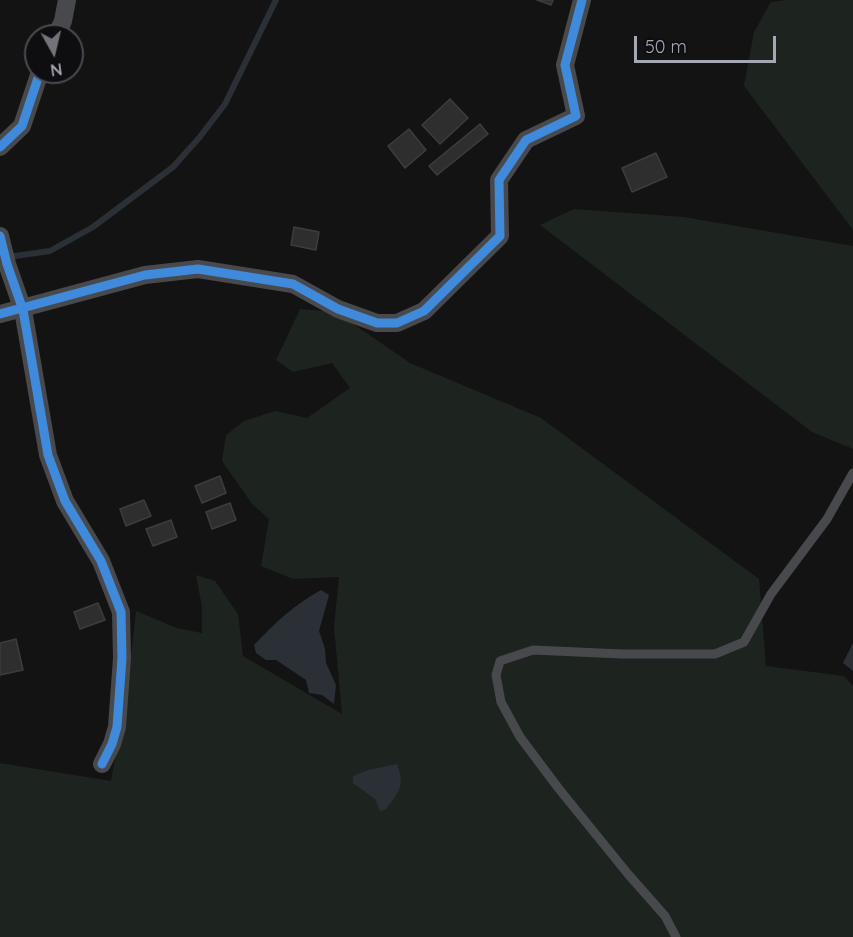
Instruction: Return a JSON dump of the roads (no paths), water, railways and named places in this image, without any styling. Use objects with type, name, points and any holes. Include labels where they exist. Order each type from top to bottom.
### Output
[{"type":"street","points":[[62,24],[67,0]]},
{"type":"street","points":[[0,314],[145,275],[198,269],[293,284],[338,309],[377,323],[397,323],[424,311],[500,236],[499,180],[526,140],[576,116],[565,65],[582,0]]},
{"type":"street","points":[[0,147],[22,126],[36,84]]},
{"type":"street","points":[[0,236],[23,309],[48,455],[66,501],[101,561],[121,612],[122,658],[117,727],[102,764]]},
{"type":"lane","points":[[676,937],[665,916],[573,806],[520,737],[501,702],[496,675],[501,661],[533,650],[622,654],[715,654],[744,642],[771,594],[826,519],[853,473]]},
{"type":"waterway","points":[[8,257],[50,251],[93,227],[173,167],[225,104],[276,0]]}]
